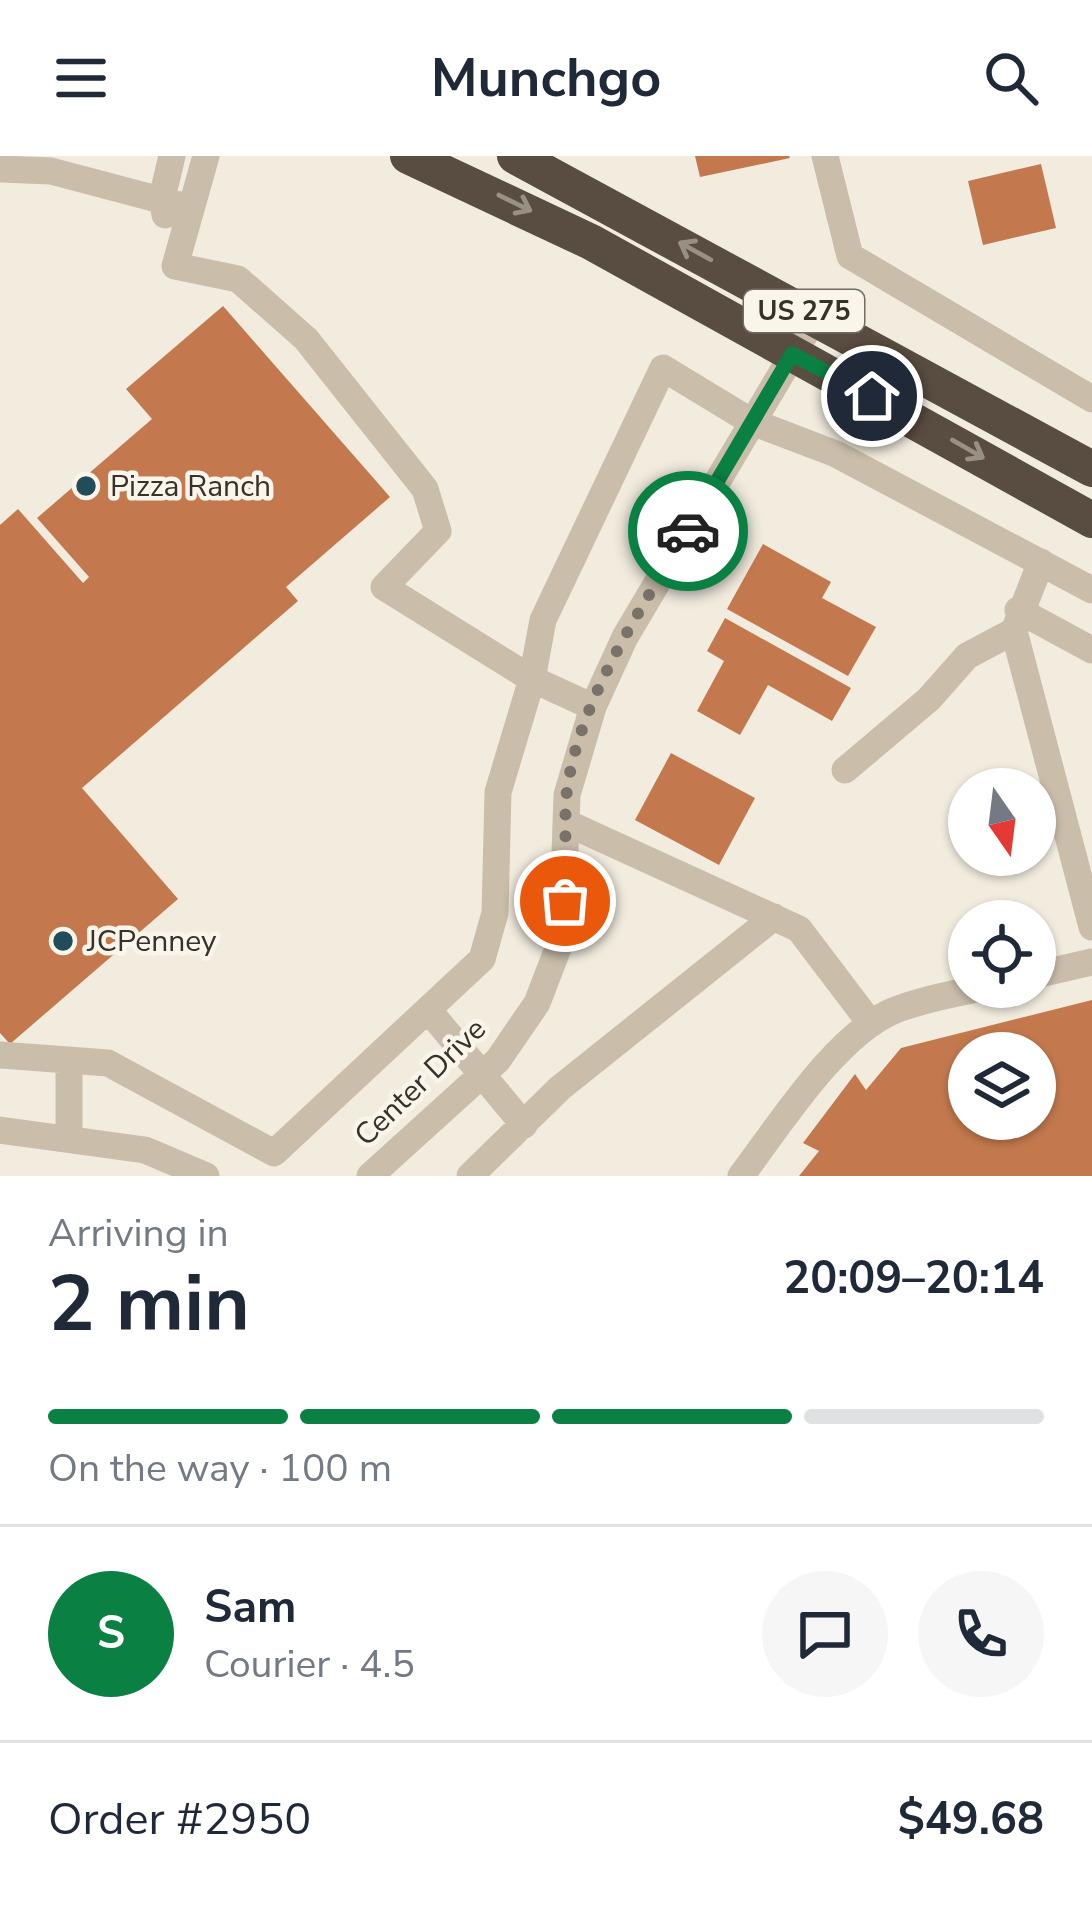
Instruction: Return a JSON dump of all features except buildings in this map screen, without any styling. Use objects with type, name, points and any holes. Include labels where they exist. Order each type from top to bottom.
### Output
[{"type":"highway","name":"US 275","points":[[408,156],[591,242],[1092,520]]},
{"type":"highway","name":"US 275","points":[[515,156],[1092,469]]},
{"type":"street","points":[[172,156],[162,198],[175,266]]},
{"type":"street","points":[[175,266],[206,156]]},
{"type":"street","points":[[825,156],[850,256],[1092,399]]},
{"type":"street","points":[[0,169],[51,170],[191,208]]},
{"type":"street","points":[[175,266],[238,279],[306,339],[425,489],[438,531],[384,586],[532,679],[593,707]]},
{"type":"street","name":"Center Drive","points":[[370,1176],[482,1075],[537,1004],[562,938],[572,762],[593,707],[625,637],[815,317]]},
{"type":"street","points":[[0,1055],[108,1063],[274,1153],[482,959],[495,913],[498,792],[532,679],[543,620],[663,368],[752,422],[836,454],[1092,590]]},
{"type":"street","points":[[844,770],[929,699],[967,656],[1016,620],[1041,562]]},
{"type":"street","points":[[1016,620],[1092,650]]},
{"type":"street","points":[[1016,620],[1092,927]]},
{"type":"street","points":[[567,823],[799,928],[871,1024]]},
{"type":"street","points":[[470,1176],[684,986],[740,950],[774,917]]},
{"type":"street","points":[[1056,970],[1092,962]]},
{"type":"street","points":[[741,1176],[830,1064],[871,1024],[894,1011],[948,997]]},
{"type":"street","points":[[430,1012],[524,1125]]},
{"type":"street","points":[[69,1061],[69,1137]]},
{"type":"street","points":[[0,1130],[145,1150],[206,1176]]},
{"type":"way so far","points":[[565,901],[566,795],[572,762],[625,637],[688,531]]},
{"type":"place","name":"Pizza Ranch","points":[[86,486]]},
{"type":"place","name":"JCPenney","points":[[63,941]]},
{"type":"route","points":[[688,531],[792,354],[872,396]]}]
